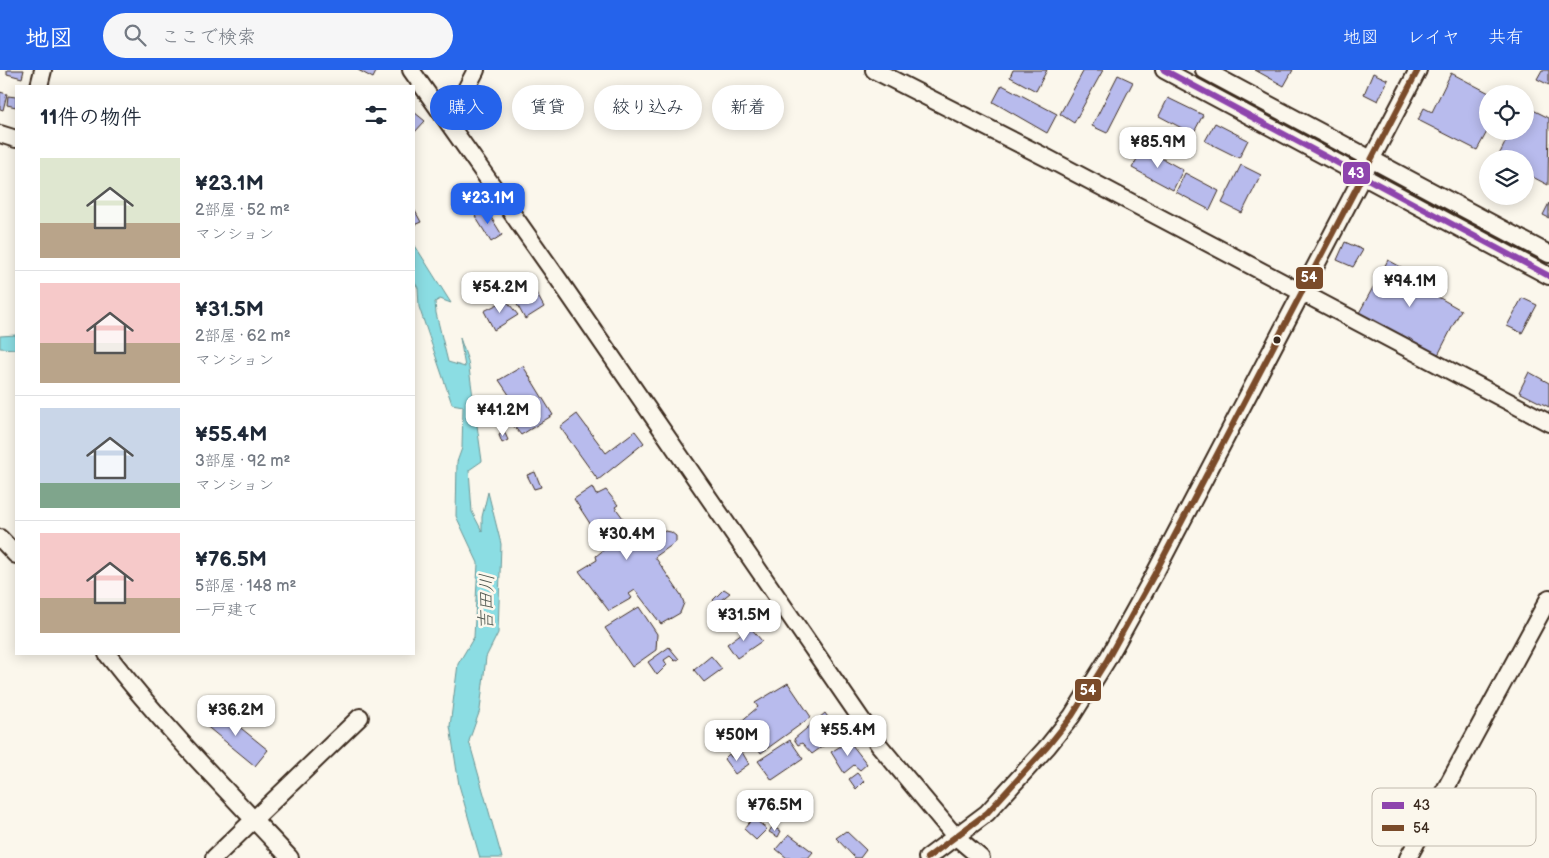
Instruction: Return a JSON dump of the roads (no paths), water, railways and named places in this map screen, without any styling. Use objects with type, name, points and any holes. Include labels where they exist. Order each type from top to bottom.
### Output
[{"type":"street","points":[[38,85],[43,70]]},
{"type":"street","points":[[411,70],[430,96]]},
{"type":"street","points":[[468,85],[476,70]]},
{"type":"street","points":[[874,70],[1303,292],[1549,424]]},
{"type":"street","points":[[1164,70],[1549,276]]},
{"type":"street","points":[[1204,70],[1549,254]]},
{"type":"street","points":[[926,858],[987,813],[1048,746],[1072,716],[1154,575],[1364,177],[1418,70]]},
{"type":"street","points":[[455,130],[879,744],[955,836],[981,858]]},
{"type":"street","points":[[0,134],[15,139]]},
{"type":"street","points":[[0,538],[15,553]]},
{"type":"street","points":[[1446,788],[1549,598]]},
{"type":"street","points":[[107,655],[138,694],[290,858]]},
{"type":"street","points":[[214,858],[360,717]]},
{"type":"street","points":[[1408,858],[1415,846]]},
{"type":"water","name":"吉田川","points":[[415,246],[451,303],[440,299],[435,302],[448,362],[465,367],[460,338],[468,361],[482,461],[469,470],[472,512],[482,531],[482,517],[488,492],[501,544],[498,633],[486,657],[480,710],[469,741],[502,858],[480,858],[459,785],[450,726],[458,664],[474,637],[478,563],[456,516],[457,462],[462,448],[463,406],[452,404],[419,307],[418,288],[415,283]]},
{"type":"water","points":[[15,335],[15,349],[0,348],[0,336]]}]
